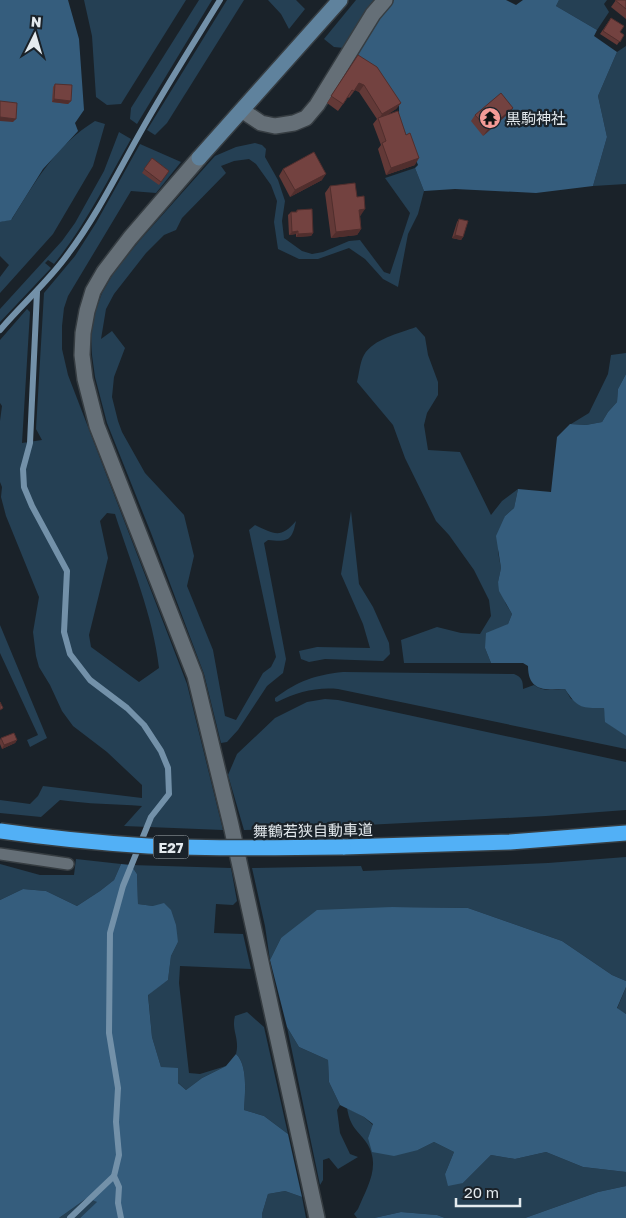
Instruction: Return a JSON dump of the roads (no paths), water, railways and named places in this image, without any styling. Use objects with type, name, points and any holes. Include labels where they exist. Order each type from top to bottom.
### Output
[{"type":"highway","name":"舞鶴若狭自動車道","points":[[0,831],[101,843],[252,848],[510,842],[626,833]]},
{"type":"street","points":[[317,1218],[231,825],[195,676],[97,426],[85,379],[82,355],[83,333],[87,312],[93,292],[104,272],[130,238],[199,158],[243,111],[340,0]]},
{"type":"street","points":[[243,111],[261,123],[275,126],[294,123],[306,118],[317,105],[374,14],[385,0]]},
{"type":"lane","points":[[0,854],[68,864]]},
{"type":"waterway","points":[[0,330],[52,274],[78,240],[106,195],[159,99],[220,0]]},
{"type":"waterway","points":[[37,292],[30,443],[23,469],[24,487],[32,506],[67,571],[64,632],[70,654],[90,680],[127,708],[144,725],[161,751],[168,768],[169,794],[151,817],[123,886],[110,933],[109,1033],[118,1088],[116,1122],[119,1155],[114,1176],[70,1218]]},
{"type":"waterway","points":[[114,1176],[119,1187],[118,1203],[121,1218]]},
{"type":"place","name":"黒駒神社","points":[[490,118]]}]
